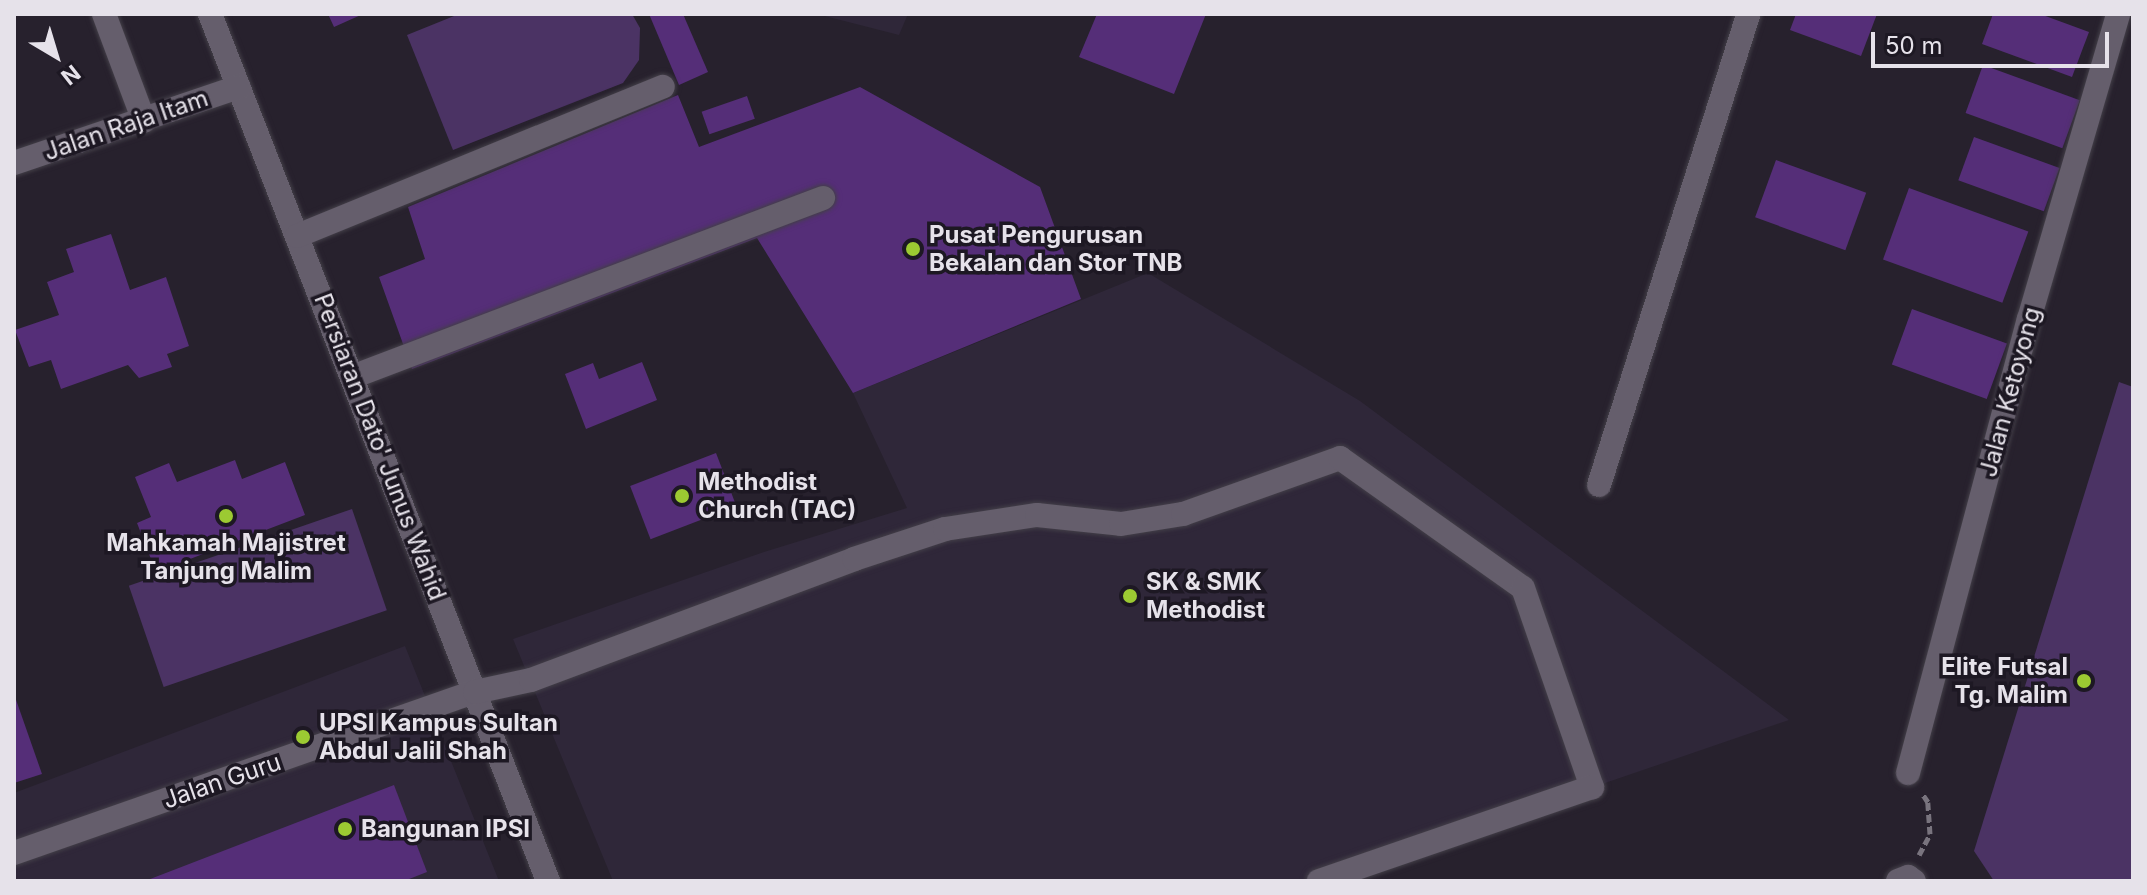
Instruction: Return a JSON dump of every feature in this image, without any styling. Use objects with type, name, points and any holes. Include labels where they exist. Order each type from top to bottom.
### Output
[{"type":"street","points":[[104,14],[144,121]]},
{"type":"street","name":"Persiaran Dato' Junus Wahid","points":[[210,14],[548,881]]},
{"type":"street","points":[[1599,485],[1748,14]]},
{"type":"street","name":"Jalan Ketoyong","points":[[1908,773],[2029,319],[2118,14]]},
{"type":"street","name":"Jalan Raja Itam","points":[[14,163],[238,87]]},
{"type":"street","points":[[297,236],[663,87]]},
{"type":"street","points":[[352,377],[823,198]]},
{"type":"street","name":"Jalan Guru","points":[[14,853],[475,692],[531,680],[854,559],[945,529],[1037,515],[1121,524],[1183,514],[1340,458],[1523,588],[1592,787],[1319,881]]},
{"type":"path","points":[[1907,880],[1930,834],[1928,802],[1908,773]]},
{"type":"shaded area","points":[[459,14],[632,14],[640,28],[639,60],[623,83],[453,150],[407,35]]},
{"type":"shaded area","points":[[817,14],[908,14],[899,35]]},
{"type":"shaded area","name":"SK & SMK Methodist","points":[[1148,273],[1360,401],[1789,720],[1319,881],[613,881],[513,639],[764,552],[907,508],[853,393]]},
{"type":"shaded area","points":[[2119,382],[2133,387],[2133,881],[1994,881],[1974,851]]},
{"type":"shaded area","points":[[352,509],[387,610],[164,687],[129,586]]},
{"type":"shaded area","name":"UPSI Kampus Sultan Abdul Jalil Shah","points":[[405,646],[499,881],[14,881],[14,793]]},
{"type":"building","points":[[328,14],[363,14],[334,27]]},
{"type":"building","points":[[649,14],[683,14],[708,72],[679,85]]},
{"type":"building","points":[[1097,14],[1206,14],[1174,94],[1079,57]]},
{"type":"building","points":[[1796,14],[1877,14],[1861,56],[1790,30]]},
{"type":"building","points":[[1993,14],[2040,14],[2089,32],[2072,77],[1982,44]]},
{"type":"building","points":[[1983,65],[2080,100],[2062,148],[1966,113]]},
{"type":"building","name":"Pusat Pengurusan Bekalan dan Stor TNB","points":[[860,87],[1040,187],[1081,299],[853,393],[757,238],[412,369],[379,277],[425,259],[408,207],[678,95],[699,147]]},
{"type":"building","points":[[747,96],[755,119],[709,134],[702,112]]},
{"type":"building","points":[[1974,137],[2060,168],[2044,211],[1958,180]]},
{"type":"building","points":[[1776,160],[1866,193],[1845,250],[1755,217]]},
{"type":"building","points":[[1909,188],[2028,231],[2002,303],[1883,259]]},
{"type":"building","points":[[111,234],[130,290],[166,277],[189,346],[167,354],[172,367],[139,378],[128,365],[61,389],[51,360],[29,367],[15,330],[59,315],[47,282],[74,272],[66,249]]},
{"type":"building","points":[[1912,309],[2007,344],[1987,399],[1892,364]]},
{"type":"building","points":[[642,362],[657,400],[586,429],[565,374],[593,363],[599,379]]},
{"type":"building","name":"Methodist Church (TAC)","points":[[716,453],[736,506],[651,539],[630,486]]},
{"type":"building","name":"Mahkamah Majistret Tanjung Malim","points":[[235,460],[242,479],[285,462],[305,515],[156,572],[137,523],[151,517],[135,477],[169,463],[177,482]]},
{"type":"building","points":[[14,694],[42,774],[14,783]]},
{"type":"building","name":"Bangunan IPSI","points":[[394,785],[427,872],[404,881],[145,881]]},
{"type":"place","name":"Pusat Pengurusan Bekalan dan Stor TNB","points":[[913,249]]},
{"type":"place","name":"Methodist Church (TAC)","points":[[682,496]]},
{"type":"place","name":"Mahkamah Majistret Tanjung Malim","points":[[226,516]]},
{"type":"place","name":"SK & SMK Methodist","points":[[1130,596]]},
{"type":"place","name":"Elite Futsal Tg. Malim","points":[[2084,681]]},
{"type":"place","name":"UPSI Kampus Sultan Abdul Jalil Shah","points":[[303,737]]},
{"type":"place","name":"Bangunan IPSI","points":[[345,829]]}]
